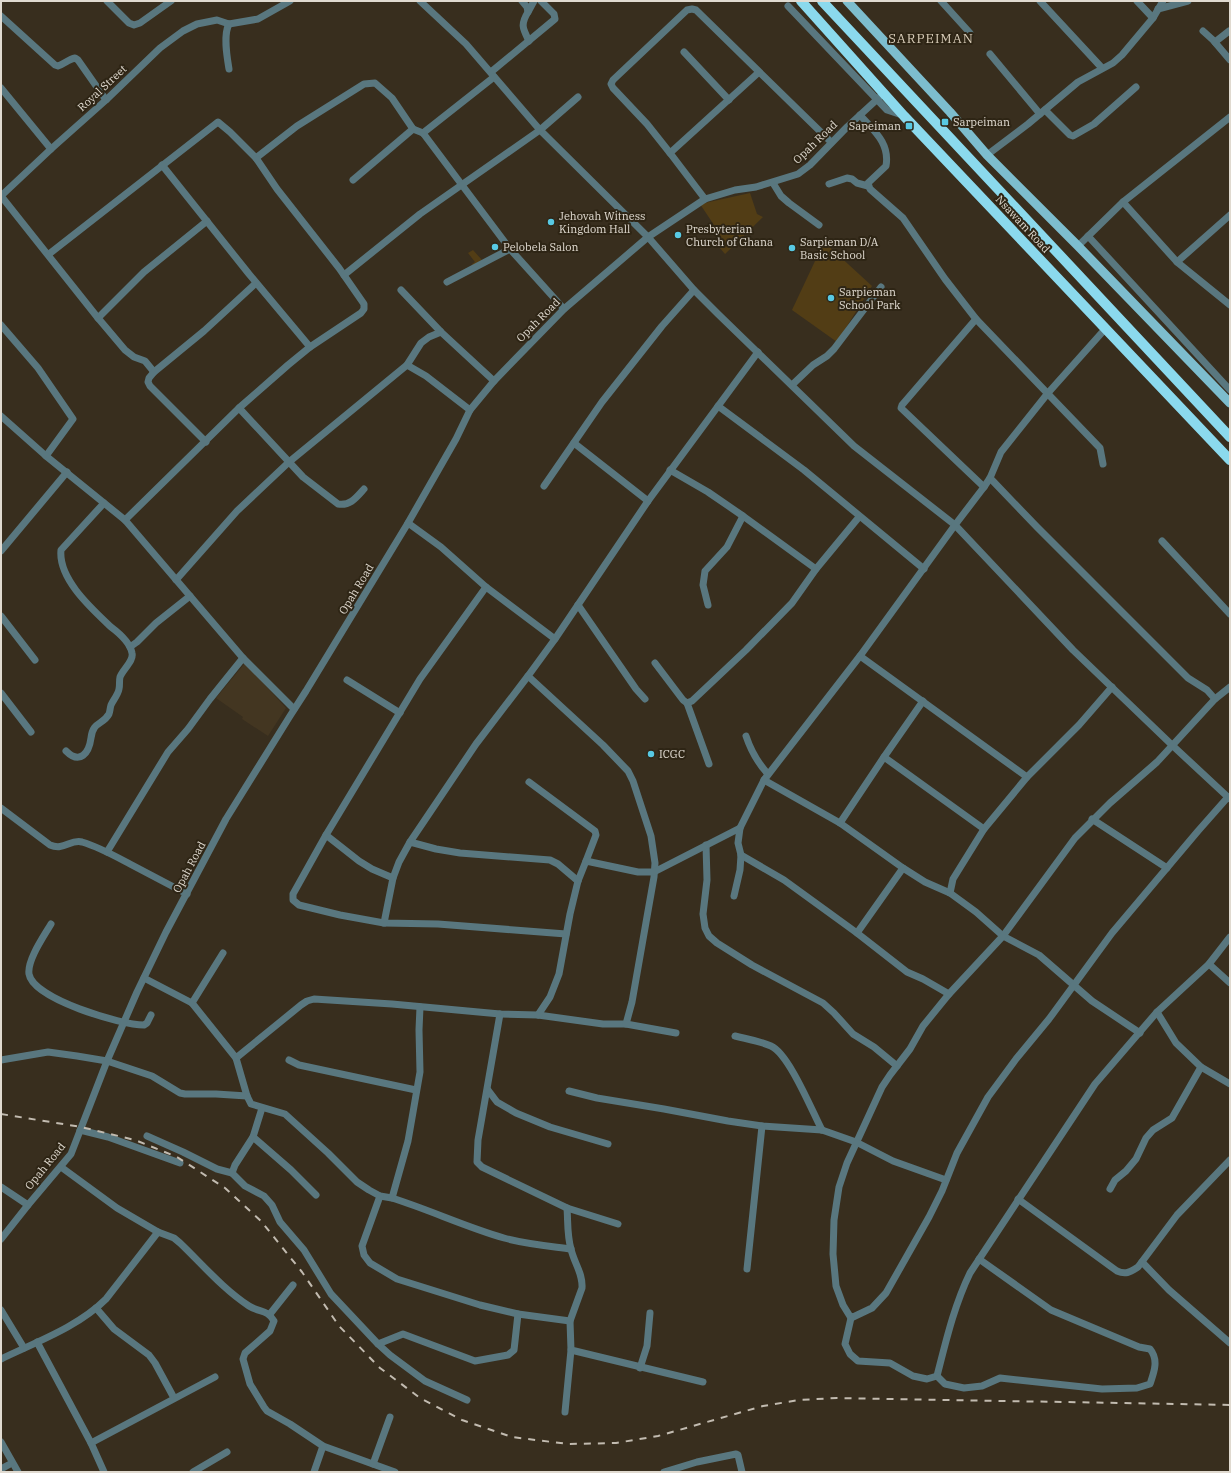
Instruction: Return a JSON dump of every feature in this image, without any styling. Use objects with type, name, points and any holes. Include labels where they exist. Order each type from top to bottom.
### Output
[{"type":"highway","name":"Nsawam Road","points":[[802,1],[881,96],[904,116],[1230,460]]},
{"type":"highway","name":"Nsawam Road","points":[[822,1],[1230,437]]},
{"type":"main road","points":[[847,1],[950,112],[987,155],[1078,246],[1230,403]]},
{"type":"street","points":[[107,1],[129,23],[134,25],[140,23],[171,1]]},
{"type":"street","name":"Royal Street","points":[[1,196],[106,100],[160,48],[183,31],[197,24],[216,20],[229,24],[258,19],[290,1]]},
{"type":"street","points":[[420,1],[466,44],[540,130],[648,237],[694,290],[854,446],[955,525],[1073,650],[1229,798],[1112,933],[1050,1019],[1016,1059],[988,1098],[957,1153],[929,1217],[886,1293],[872,1308],[851,1318]]},
{"type":"street","points":[[522,1],[527,7],[528,12]]},
{"type":"street","points":[[529,41],[522,28],[524,18],[534,1]]},
{"type":"street","points":[[423,133],[555,19],[554,14],[541,1]]},
{"type":"street","points":[[941,1],[970,33]]},
{"type":"street","points":[[1040,1],[1102,68]]},
{"type":"street","points":[[1137,1],[1153,18]]},
{"type":"street","points":[[987,155],[1043,112],[1078,82],[1113,63],[1122,55],[1153,18],[1163,1]]},
{"type":"street","points":[[1158,9],[1188,1]]},
{"type":"street","points":[[788,6],[881,96]]},
{"type":"street","points":[[705,199],[647,124],[612,88],[611,84],[613,80],[687,10],[696,10],[758,73],[831,142]]},
{"type":"street","points":[[3,22],[55,65],[61,65],[75,58],[78,60],[106,100]]},
{"type":"street","points":[[229,24],[227,28],[226,48],[229,69]]},
{"type":"street","points":[[1215,42],[1229,31]]},
{"type":"street","points":[[1203,32],[1215,42],[1230,60]]},
{"type":"street","points":[[684,52],[729,100]]},
{"type":"street","points":[[990,54],[1043,112],[1070,136],[1073,136],[1094,124],[1136,88]]},
{"type":"street","points":[[670,154],[758,73]]},
{"type":"street","points":[[256,158],[297,126],[364,84],[376,83],[392,98],[413,128],[423,133],[510,249],[564,309]]},
{"type":"street","points":[[1,88],[52,149]]},
{"type":"street","points":[[344,275],[420,214],[540,130],[578,96]]},
{"type":"street","name":"Opah Road","points":[[1,1239],[71,1154],[107,1061],[144,978],[226,819],[408,523],[456,439],[470,410],[494,381],[564,309],[648,237],[705,199],[734,190],[756,187],[798,174],[810,165],[831,142],[881,96]]},
{"type":"street","points":[[860,115],[884,143],[887,153],[886,166],[868,183],[868,186]]},
{"type":"street","points":[[1078,246],[1122,202],[1230,117]]},
{"type":"street","points":[[49,254],[218,122],[256,158],[277,189],[344,275],[364,304],[364,309],[361,313],[310,347],[240,408],[125,520]]},
{"type":"street","points":[[353,180],[413,128]]},
{"type":"street","points":[[162,165],[256,283],[310,347]]},
{"type":"street","points":[[829,184],[847,178],[852,178],[857,183],[868,186],[903,218],[945,279],[976,319],[1100,448],[1103,464]]},
{"type":"street","points":[[773,182],[781,196],[819,225]]},
{"type":"street","points":[[1,196],[125,350],[134,357],[144,361],[154,372]]},
{"type":"street","points":[[1122,202],[1177,262],[1230,305]]},
{"type":"street","points":[[1177,262],[1230,215]]},
{"type":"street","points":[[98,318],[144,272],[207,221]]},
{"type":"street","points":[[1088,236],[1230,390]]},
{"type":"street","points":[[447,282],[510,249]]},
{"type":"street","points":[[206,442],[150,386],[148,382],[149,378],[154,372],[204,331],[256,283]]},
{"type":"street","points":[[792,385],[813,365],[827,356],[834,349],[881,287]]},
{"type":"street","points":[[400,290],[441,332],[494,381]]},
{"type":"street","points":[[544,486],[602,402],[630,365],[694,290]]},
{"type":"street","points":[[976,319],[901,408],[984,487]]},
{"type":"street","points":[[1,326],[38,368],[73,420],[46,456]]},
{"type":"street","points":[[734,896],[740,870],[741,855],[738,843],[740,828],[766,777],[860,656],[984,487],[990,478],[1001,452],[1048,393],[1106,328]]},
{"type":"street","points":[[176,580],[237,511],[290,462],[407,365],[421,343],[429,337],[441,332]]},
{"type":"street","points":[[384,923],[393,878],[399,862],[410,842],[476,744],[555,639],[670,470],[758,352]]},
{"type":"street","points":[[407,365],[426,376],[470,410]]},
{"type":"street","points":[[718,406],[804,470],[924,569]]},
{"type":"street","points":[[240,408],[303,477],[338,504],[344,505],[350,503],[364,490]]},
{"type":"street","points":[[1,416],[46,456],[125,520],[243,658],[294,709]]},
{"type":"street","points":[[574,443],[648,501]]},
{"type":"street","points":[[670,470],[708,492],[816,570]]},
{"type":"street","points":[[1,551],[67,472]]},
{"type":"street","points":[[990,478],[1188,678],[1207,690],[1216,700]]},
{"type":"street","points":[[66,751],[71,756],[78,757],[83,756],[88,752],[95,726],[109,715],[111,705],[119,690],[121,676],[132,658],[130,647],[122,636],[80,596],[68,578],[60,558],[61,550],[104,503]]},
{"type":"street","points":[[708,605],[703,585],[705,571],[727,546],[743,516]]},
{"type":"street","points":[[687,703],[692,702],[757,640],[792,603],[816,570],[860,517]]},
{"type":"street","points":[[408,523],[441,548],[486,587],[555,639]]},
{"type":"street","points":[[1162,541],[1230,614]]},
{"type":"street","points":[[486,587],[420,679],[326,835],[293,894],[293,900],[299,904],[340,915],[384,923],[438,924],[566,934]]},
{"type":"street","points":[[130,647],[156,623],[190,596]]},
{"type":"street","points":[[578,605],[645,700]]},
{"type":"street","points":[[1,616],[35,660]]},
{"type":"street","points":[[860,656],[1027,777]]},
{"type":"street","points":[[107,852],[172,748],[243,658]]},
{"type":"street","points":[[655,663],[683,700],[687,703],[709,764]]},
{"type":"street","points":[[528,676],[603,745],[628,771],[633,781],[651,836],[654,872],[639,963],[626,1024]]},
{"type":"street","points":[[347,680],[400,713]]},
{"type":"street","points":[[950,893],[953,879],[984,829],[1027,777],[1079,724],[1112,687]]},
{"type":"street","points":[[937,1376],[927,1379],[913,1376],[890,1363],[858,1361],[850,1354],[844,1344],[851,1318],[843,1305],[836,1286],[833,1254],[834,1227],[839,1187],[846,1163],[882,1087],[910,1049],[924,1026],[949,994],[1003,936],[1071,844],[1092,820],[1157,762],[1230,687]]},
{"type":"street","points":[[1,693],[31,732]]},
{"type":"street","points":[[840,823],[923,701]]},
{"type":"street","points":[[746,736],[752,753],[766,777],[840,823],[925,882],[950,893],[976,912],[1003,936],[1039,955],[1092,1001],[1140,1033]]},
{"type":"street","points":[[884,757],[984,829]]},
{"type":"street","points":[[529,782],[595,831],[596,834],[578,881],[559,974],[550,997],[538,1015]]},
{"type":"street","points":[[1,808],[55,848],[61,848],[74,842],[81,842],[107,852],[187,894]]},
{"type":"street","points":[[1092,820],[1167,868]]},
{"type":"street","points":[[586,861],[638,872],[654,872],[740,828]]},
{"type":"street","points":[[326,835],[359,861],[393,878]]},
{"type":"street","points":[[410,842],[436,849],[460,853],[550,860],[558,864],[578,881]]},
{"type":"street","points":[[706,845],[706,880],[703,914],[705,928],[709,936],[717,943],[752,965],[823,1003],[853,1034],[874,1047],[897,1066]]},
{"type":"street","points":[[741,855],[784,880],[907,972],[924,979],[949,994]]},
{"type":"street","points":[[856,933],[903,868]]},
{"type":"street","points":[[51,924],[30,964],[29,973],[31,979],[39,989],[74,1008],[101,1017],[144,1025],[147,1024],[151,1015]]},
{"type":"street","points":[[937,1376],[951,1320],[970,1273],[1018,1198],[1095,1084],[1157,1012],[1209,964],[1230,937]]},
{"type":"street","points":[[192,1003],[223,953]]},
{"type":"street","points":[[1209,964],[1230,983]]},
{"type":"street","points":[[144,978],[192,1003],[236,1058],[246,1096],[251,1104],[285,1114],[357,1182],[369,1190],[380,1196],[392,1198],[505,1238],[521,1242],[570,1249]]},
{"type":"street","points":[[236,1058],[307,1001],[314,999],[500,1014],[538,1015],[603,1024],[626,1024],[676,1033]]},
{"type":"street","points":[[392,1198],[408,1141],[420,1072],[420,1007]]},
{"type":"street","points":[[1157,1012],[1176,1043],[1201,1067],[1230,1084]]},
{"type":"street","points":[[500,1014],[488,1090],[484,1102],[478,1140],[477,1162],[482,1168],[567,1208],[618,1224]]},
{"type":"street","points":[[735,1036],[772,1046],[779,1052],[789,1065],[822,1130]]},
{"type":"street","points":[[1,1060],[48,1052],[107,1061],[152,1076],[180,1093],[246,1096]]},
{"type":"street","points":[[289,1060],[299,1065],[416,1090]]},
{"type":"street","points":[[1110,1189],[1115,1180],[1126,1171],[1136,1159],[1146,1138],[1153,1130],[1172,1118],[1201,1067]]},
{"type":"street","points":[[488,1090],[497,1102],[516,1113],[550,1127],[608,1144]]},
{"type":"street","points":[[570,1091],[611,1101],[664,1109],[728,1122],[822,1130],[856,1142],[893,1161],[946,1180]]},
{"type":"street","points":[[232,1173],[235,1165],[253,1137],[262,1108]]},
{"type":"street","points":[[747,1269],[762,1126]]},
{"type":"street","points":[[80,1130],[108,1137],[180,1163]]},
{"type":"street","points":[[147,1136],[217,1169],[232,1173],[245,1186],[264,1196],[272,1205],[280,1222],[304,1250],[331,1294],[378,1344],[396,1360],[425,1381],[467,1400]]},
{"type":"street","points":[[253,1137],[291,1170],[316,1195]]},
{"type":"street","points":[[1018,1198],[1117,1271],[1124,1274],[1131,1272],[1138,1267],[1177,1215],[1230,1160]]},
{"type":"street","points":[[60,1167],[117,1208],[158,1232],[174,1238],[217,1280],[250,1306],[270,1314],[274,1321],[270,1331],[245,1353],[243,1359],[250,1384],[267,1411],[323,1446],[395,1472]]},
{"type":"street","points":[[1,1187],[28,1205]]},
{"type":"street","points":[[380,1196],[362,1246],[364,1255],[370,1263],[397,1280],[473,1303],[518,1314],[570,1321]]},
{"type":"street","points":[[565,1412],[571,1350],[570,1321],[582,1288],[582,1276],[570,1249],[567,1208]]},
{"type":"street","points":[[1,1359],[84,1317],[96,1308],[106,1299],[158,1232]]},
{"type":"street","points":[[937,1376],[945,1384],[964,1388],[982,1386],[1000,1378],[1102,1389],[1138,1388],[1150,1384],[1155,1370],[1155,1355],[1150,1349],[1139,1347],[1051,1310],[979,1259]]},
{"type":"street","points":[[1142,1262],[1169,1290],[1230,1344]]},
{"type":"street","points":[[270,1314],[293,1285]]},
{"type":"street","points":[[96,1308],[114,1329],[149,1356],[155,1363],[174,1398]]},
{"type":"street","points":[[1,1310],[24,1348]]},
{"type":"street","points":[[640,1368],[647,1346],[650,1313]]},
{"type":"street","points":[[378,1344],[403,1334],[475,1360],[508,1355],[514,1350],[518,1314]]},
{"type":"street","points":[[37,1342],[91,1443],[104,1472]]},
{"type":"street","points":[[571,1350],[640,1368],[703,1382]]},
{"type":"street","points":[[91,1443],[215,1377]]},
{"type":"street","points":[[373,1464],[390,1417]]},
{"type":"street","points":[[1,1442],[18,1472]]},
{"type":"street","points":[[314,1472],[323,1446]]},
{"type":"street","points":[[193,1472],[227,1452]]},
{"type":"street","points":[[664,1472],[697,1462],[736,1454],[738,1455],[742,1472]]},
{"type":"street","points":[[1,1469],[12,1463]]},
{"type":"shaded area","points":[[750,193],[757,214],[763,217],[725,254],[714,241],[720,234],[700,204]]},
{"type":"shaded area","name":"Sarpieman School Park","points":[[824,242],[872,286],[837,342],[792,310]]},
{"type":"shaded area","points":[[473,250],[482,260],[473,266],[472,264],[475,262],[468,253]]},
{"type":"shaded area","points":[[245,663],[286,708],[268,736],[242,719],[243,717],[216,698]]},
{"type":"railway","points":[[1,1114],[81,1127],[135,1140],[177,1157],[225,1188],[261,1221],[302,1272],[339,1326],[380,1368],[420,1398],[462,1420],[512,1437],[568,1444],[616,1443],[658,1436],[763,1406],[799,1400],[837,1398],[1230,1405]]},
{"type":"place","name":"Sarpeiman","points":[[945,122]]},
{"type":"place","name":"Sapeiman","points":[[909,126]]},
{"type":"place","name":"Jehovah Witness Kingdom Hall","points":[[551,222]]},
{"type":"place","name":"Presbyterian Church of Ghana","points":[[678,235]]},
{"type":"place","name":"Pelobela Salon","points":[[495,247]]},
{"type":"place","name":"Sarpieman D/A Basic School","points":[[792,248]]},
{"type":"place","name":"Sarpieman School Park","points":[[831,298]]},
{"type":"place","name":"ICGC","points":[[651,754]]},
{"type":"district","name":"SARPEIMAN","points":[[931,38]]}]
